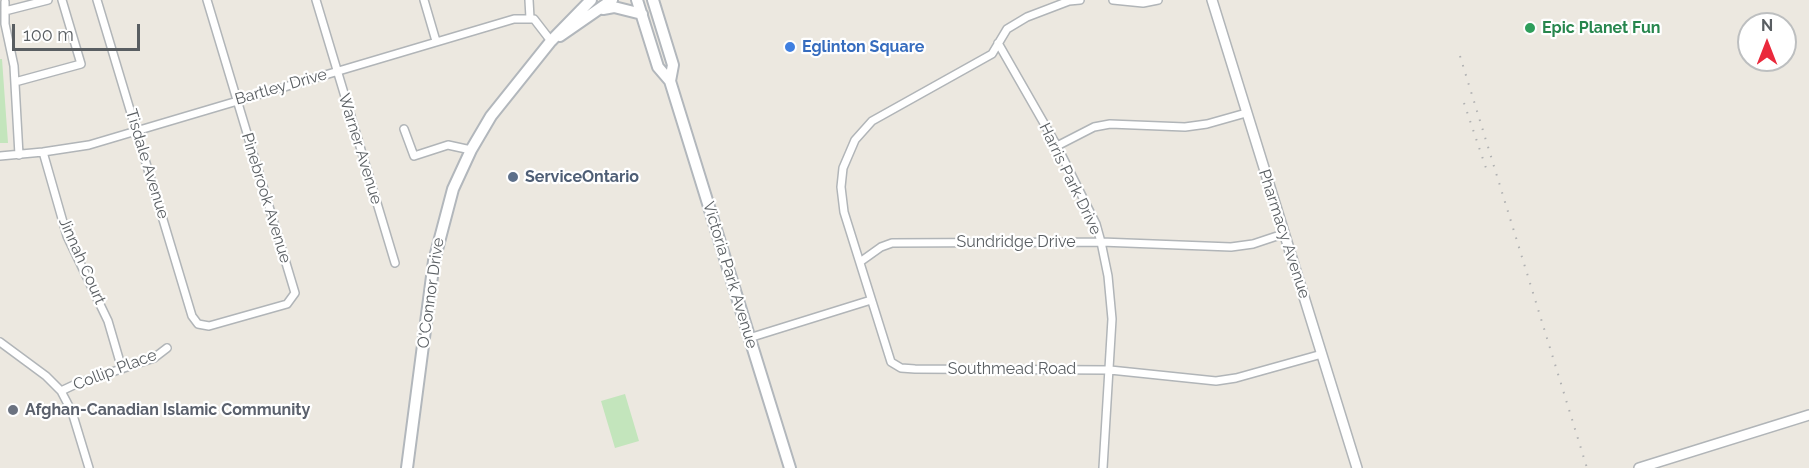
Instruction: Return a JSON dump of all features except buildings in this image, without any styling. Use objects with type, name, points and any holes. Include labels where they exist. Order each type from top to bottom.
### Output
[{"type":"main road","name":"O'Connor Drive","points":[[407,468],[434,261],[453,189],[471,150],[496,109],[551,41],[591,0]]},
{"type":"main road","name":"O'Connor Drive","points":[[551,41],[612,0]]},
{"type":"main road","name":"Victoria Park Avenue","points":[[638,0],[658,67],[670,81],[790,468]]},
{"type":"main road","name":"Victoria Park Avenue","points":[[653,0],[673,65],[670,81]]},
{"type":"main road","points":[[596,10],[614,7],[642,14]]},
{"type":"street","points":[[5,11],[48,0]]},
{"type":"street","points":[[15,82],[81,64],[62,0]]},
{"type":"street","name":"Tisdale Avenue","points":[[97,0],[192,316],[201,325]]},
{"type":"street","name":"Pinebrook Avenue","points":[[201,325],[214,325],[287,304],[295,293],[207,0]]},
{"type":"street","name":"Warner Avenue","points":[[316,0],[395,263]]},
{"type":"street","points":[[424,0],[436,41]]},
{"type":"street","points":[[529,0],[530,18],[540,25],[551,41]]},
{"type":"street","name":"Southmead Road","points":[[1080,0],[1069,1],[1027,17],[1007,29],[992,54],[872,121],[855,140],[843,168],[841,187],[844,212],[891,362],[901,368],[1110,370],[1216,381],[1236,378],[1322,354]]},
{"type":"street","points":[[1113,0],[1143,3],[1158,0]]},
{"type":"street","name":"Pharmacy Avenue","points":[[1212,0],[1357,468]]},
{"type":"street","points":[[5,2],[15,82],[20,155]]},
{"type":"street","name":"Bartley Drive","points":[[0,156],[89,145],[436,41],[514,19],[530,18]]},
{"type":"street","name":"Harris Park Drive","points":[[998,43],[1057,146],[1096,224],[1101,242],[1111,298],[1110,370],[1102,468]]},
{"type":"street","points":[[1057,146],[1094,127],[1110,124],[1185,127],[1207,124],[1246,113]]},
{"type":"street","points":[[404,129],[414,156],[448,145],[471,150]]},
{"type":"street","name":"Jinnah Court","points":[[43,152],[67,236],[108,321],[122,369]]},
{"type":"street","name":"Sundridge Drive","points":[[860,262],[881,247],[892,243],[1101,242],[1231,247],[1253,244],[1283,234]]},
{"type":"street","points":[[749,338],[871,300]]},
{"type":"street","points":[[0,342],[46,376],[61,391],[72,412],[89,468]]},
{"type":"street","name":"Collip Place","points":[[61,391],[154,358],[167,348]]},
{"type":"street","points":[[1640,468],[1666,464],[1809,415]]},
{"type":"green space","points":[[0,59],[2,59],[8,143],[0,143]]},
{"type":"green space","points":[[625,394],[639,441],[615,448],[601,401]]},
{"type":"railway","points":[[1460,56],[1587,468]]},
{"type":"railway","points":[[1464,103],[1487,171]]},
{"type":"place","name":"Epic Planet Fun","points":[[1530,28]]},
{"type":"place","name":"Eglinton Square","points":[[790,47]]},
{"type":"place","name":"ServiceOntario","points":[[513,177]]},
{"type":"place","name":"Afghan-Canadian Islamic Community","points":[[13,410]]}]
